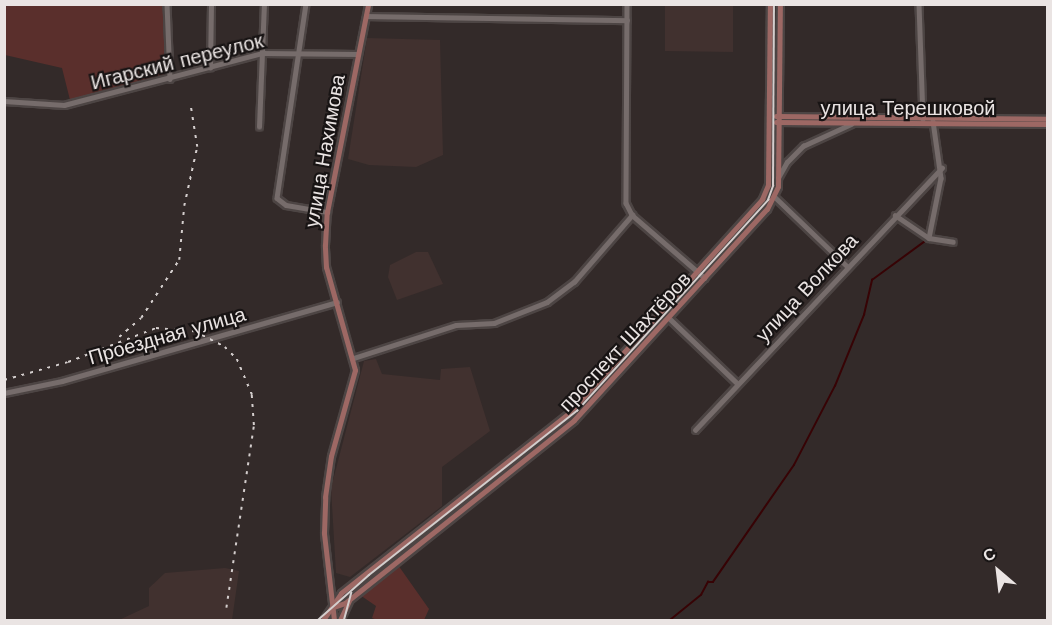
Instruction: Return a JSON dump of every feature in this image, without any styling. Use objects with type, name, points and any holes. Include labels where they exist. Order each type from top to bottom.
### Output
[{"type":"main road","name":"улица Нахимова","points":[[337,621],[333,608],[324,533],[326,489],[355,370],[354,358],[325,258],[327,212],[369,4]]},
{"type":"main road","name":"проспект Шахтёров","points":[[323,621],[341,593],[568,414],[698,272],[767,191],[770,4]]},
{"type":"main road","points":[[775,197],[778,178],[780,4]]},
{"type":"main road","name":"улица Терешковой","points":[[769,119],[923,119],[1047,124]]},
{"type":"main road","name":"улица Терешковой","points":[[778,119],[859,122],[923,119]]},
{"type":"main road","name":"улица Терешковой","points":[[933,120],[1047,119]]},
{"type":"main road","name":"проспект Шахтёров","points":[[337,621],[350,600],[574,420],[669,318],[775,197]]},
{"type":"main road","points":[[333,608],[350,600]]},
{"type":"street","points":[[167,4],[170,79]]},
{"type":"street","points":[[210,68],[211,4]]},
{"type":"street","points":[[259,127],[264,4]]},
{"type":"street","points":[[306,4],[277,198],[286,205],[327,212]]},
{"type":"street","points":[[627,4],[627,207],[632,215],[705,278]]},
{"type":"street","points":[[919,4],[923,119]]},
{"type":"street","points":[[366,15],[627,20]]},
{"type":"street","name":"Игарский переулок","points":[[4,101],[64,105],[262,53],[298,51],[358,54]]},
{"type":"street","points":[[929,238],[942,168],[933,120]]},
{"type":"street","points":[[778,178],[787,162],[803,146],[859,122]]},
{"type":"street","name":"улица Волкова","points":[[695,430],[895,215],[942,168]]},
{"type":"street","points":[[775,197],[847,266]]},
{"type":"street","points":[[354,358],[456,325],[494,323],[547,302],[574,282],[632,215]]},
{"type":"street","points":[[895,215],[929,238],[953,242]]},
{"type":"street","name":"Проездная улица","points":[[4,393],[62,381],[337,302]]},
{"type":"street","points":[[669,318],[738,384]]},
{"type":"shaded area","points":[[4,5],[164,5],[165,77],[70,100],[62,68],[5,55]]},
{"type":"shaded area","points":[[665,5],[733,5],[733,52],[665,51]]},
{"type":"shaded area","points":[[367,38],[440,40],[443,155],[416,167],[369,165],[348,159]]},
{"type":"shaded area","points":[[416,252],[428,252],[443,284],[397,300],[388,277],[390,265]]},
{"type":"shaded area","points":[[376,359],[382,374],[440,380],[441,369],[470,367],[490,431],[442,467],[442,506],[350,577],[336,573],[331,488],[364,361]]},
{"type":"shaded area","points":[[398,565],[429,609],[424,620],[377,620],[372,618],[376,606],[360,595]]},
{"type":"shaded area","points":[[225,568],[239,571],[232,620],[119,620],[149,606],[149,588],[165,573]]},
{"type":"waterway","points":[[670,620],[701,595],[708,582],[713,582],[794,465],[835,386],[864,315],[872,280],[928,239]]},
{"type":"tram line","points":[[318,620],[369,575],[577,411],[768,200],[773,186],[774,4]]},
{"type":"tram line","points":[[344,620],[351,593]]},
{"type":"railway","points":[[119,337],[141,318],[179,260],[184,206],[197,147],[190,103]]},
{"type":"railway","points":[[4,380],[68,362],[156,328],[194,331],[225,347],[237,359],[252,395],[254,427],[226,612]]}]
